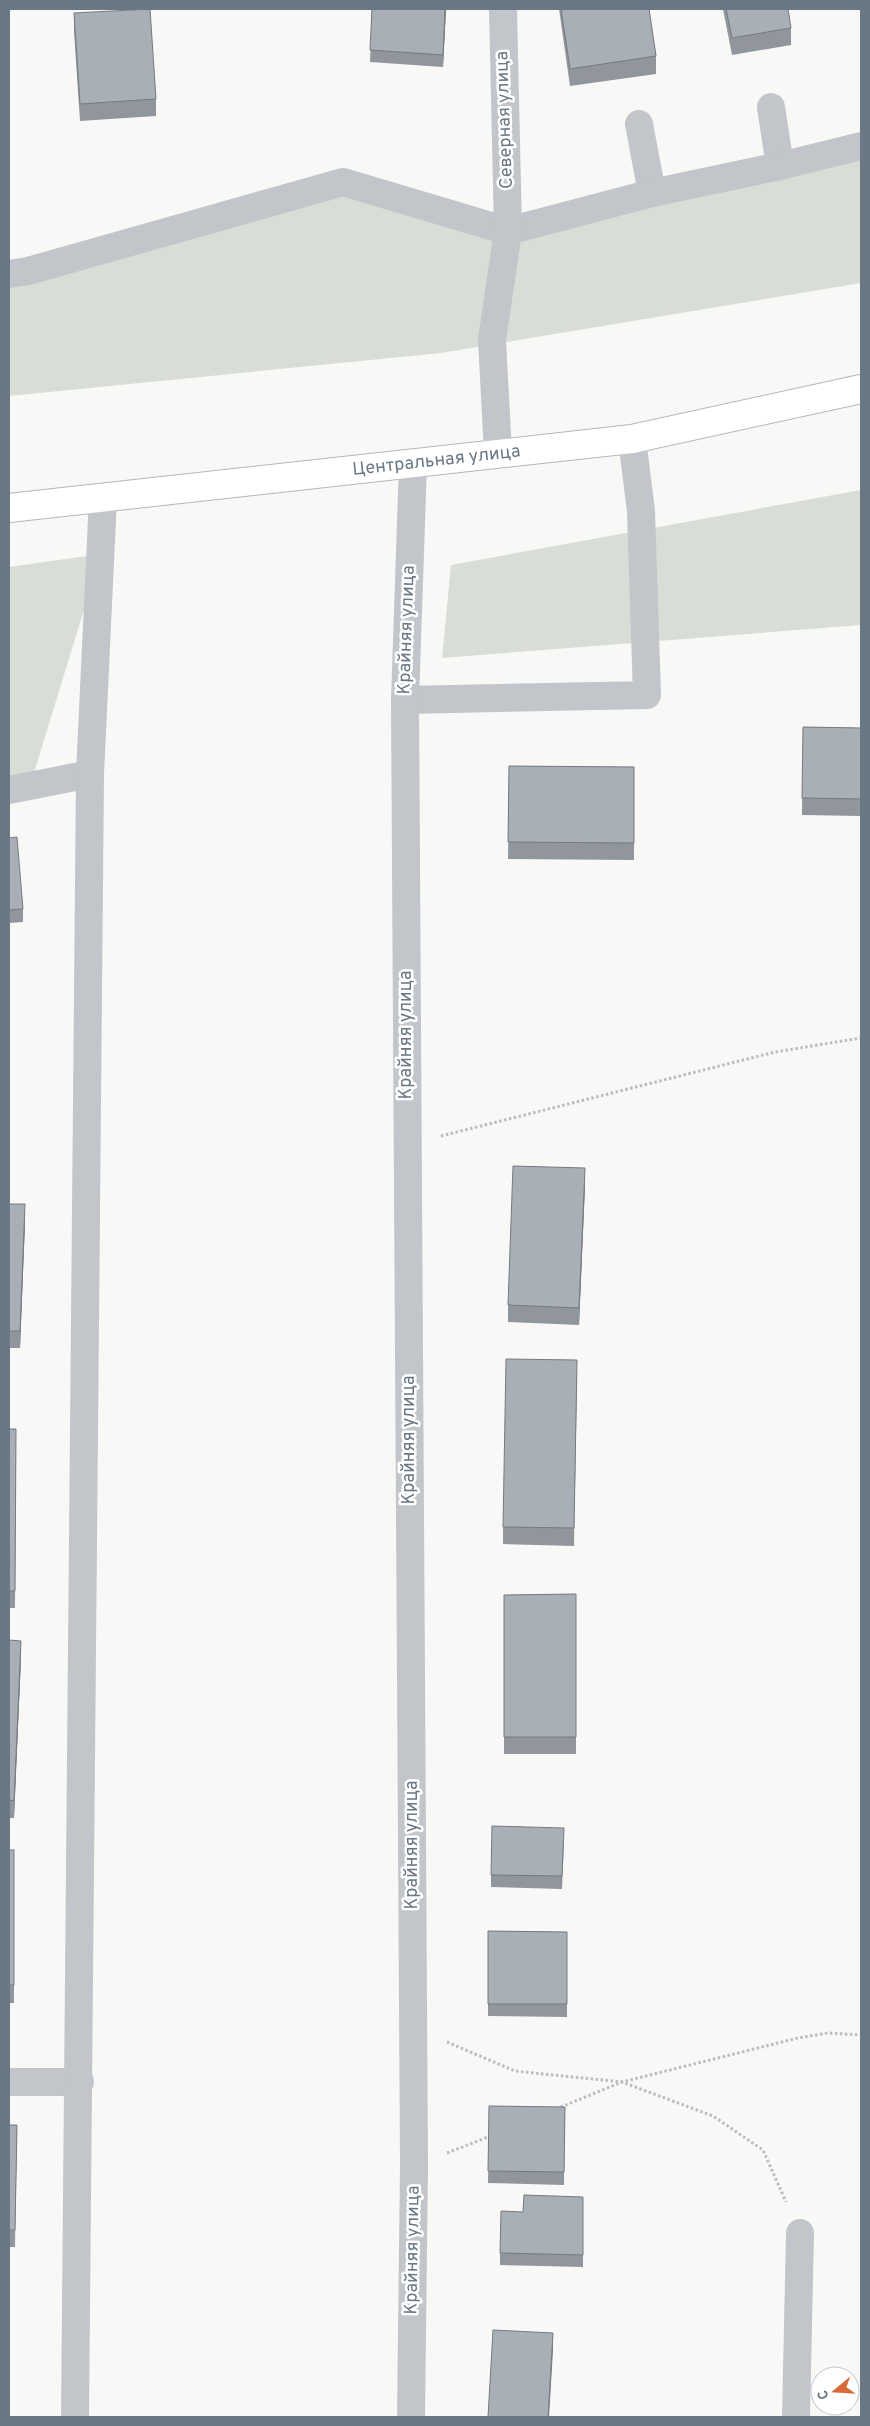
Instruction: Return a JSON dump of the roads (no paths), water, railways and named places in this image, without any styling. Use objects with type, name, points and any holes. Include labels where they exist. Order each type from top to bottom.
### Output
[{"type":"main road","name":"Центральная улица","points":[[9,508],[632,439],[861,389]]},
{"type":"street","name":"Северная улица","points":[[498,453],[492,340],[508,231],[503,9]]},
{"type":"street","points":[[770,107],[780,166]]},
{"type":"street","points":[[639,124],[652,193]]},
{"type":"street","points":[[9,274],[28,271],[343,182],[508,231],[652,193],[780,166],[861,146]]},
{"type":"street","points":[[405,700],[647,696],[641,511],[632,439]]},
{"type":"street","name":"Крайняя улица","points":[[411,2417],[414,2028],[406,1145],[405,700],[412,463]]},
{"type":"street","points":[[75,2417],[80,2082],[90,774],[104,498]]},
{"type":"street","points":[[9,790],[90,774]]},
{"type":"street","points":[[9,2082],[80,2082]]},
{"type":"street","points":[[796,2417],[800,2232]]}]
